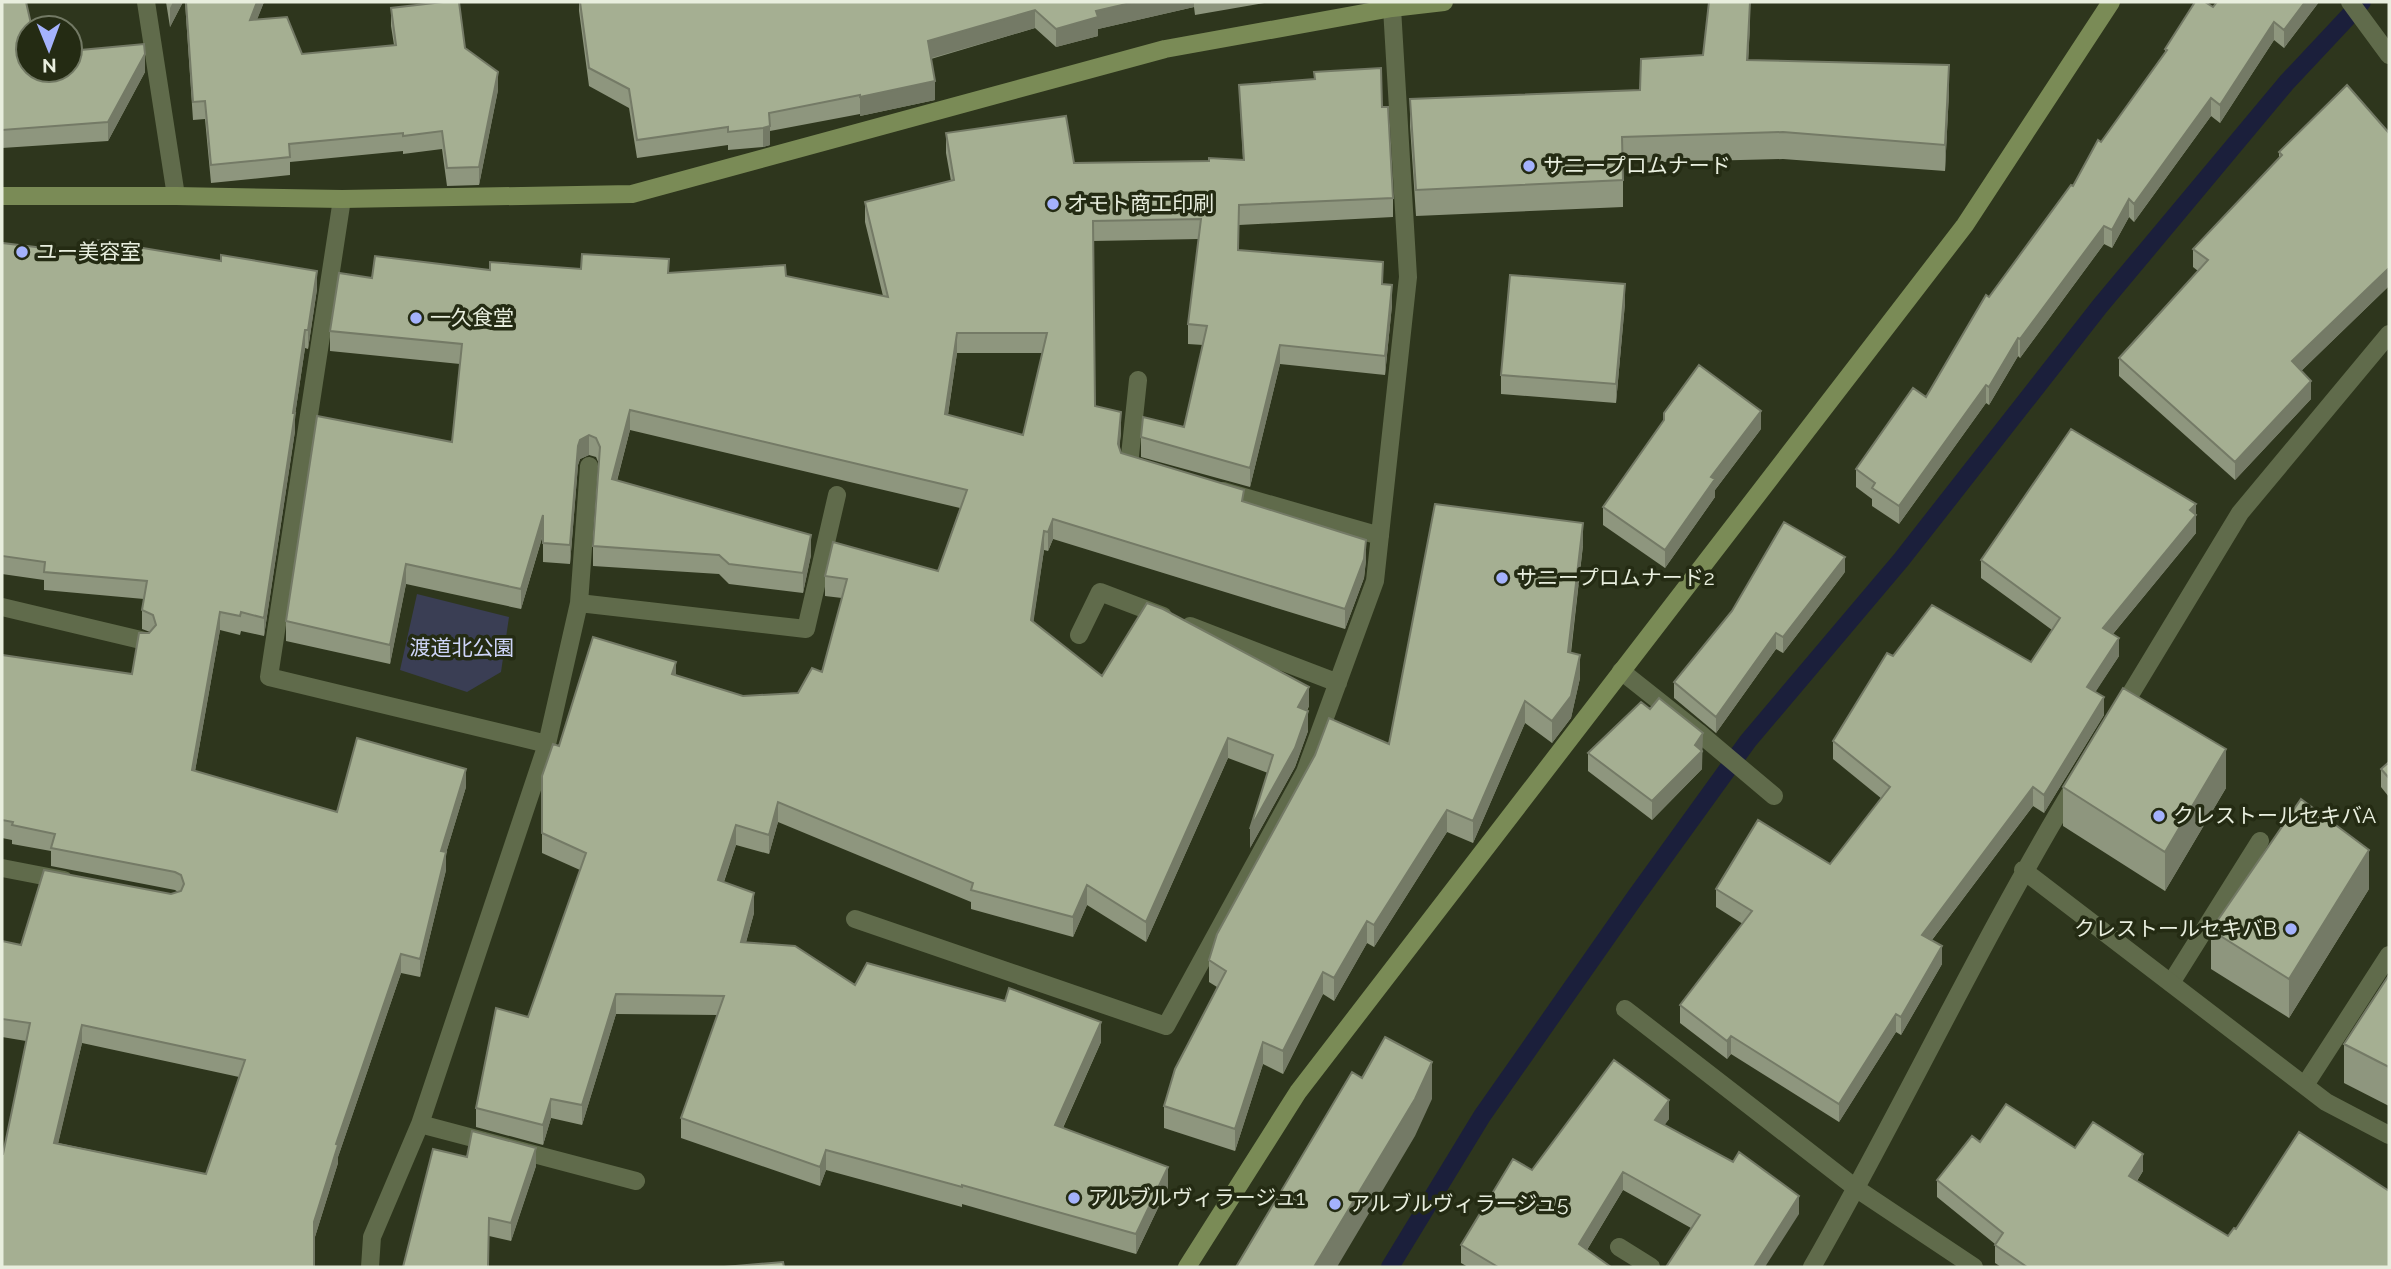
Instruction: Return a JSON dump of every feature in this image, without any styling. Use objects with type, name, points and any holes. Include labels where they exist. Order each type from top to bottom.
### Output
[{"type":"street","points":[[146,2],[176,196]]},
{"type":"street","points":[[2,196],[342,200],[632,194],[1166,49],[1392,8],[1444,2]]},
{"type":"street","points":[[1187,1267],[1298,1092],[1965,225],[2111,2]]},
{"type":"street","points":[[2350,2],[2386,50]]},
{"type":"street","points":[[855,919],[1166,1026],[1305,772],[1375,582],[1408,277],[1392,8]]},
{"type":"street","points":[[342,200],[269,677],[547,744]]},
{"type":"street","points":[[2110,727],[2240,513],[2389,334]]},
{"type":"street","points":[[1138,380],[1129,465],[1156,472]]},
{"type":"street","points":[[370,1267],[372,1237],[420,1124],[547,744],[579,603],[589,466]]},
{"type":"street","points":[[1208,487],[1380,536]]},
{"type":"street","points":[[579,603],[806,629],[837,495]]},
{"type":"street","points":[[1079,635],[1100,592],[1338,683]]},
{"type":"street","points":[[2,607],[145,641]]},
{"type":"street","points":[[1621,671],[1773,796]]},
{"type":"street","points":[[1812,1267],[1857,1189],[2024,870],[2081,775]]},
{"type":"street","points":[[2171,983],[2260,841]]},
{"type":"street","points":[[2,868],[81,883]]},
{"type":"street","points":[[2024,870],[2326,1102],[2389,1135]]},
{"type":"street","points":[[2305,1085],[2389,955]]},
{"type":"street","points":[[1625,1009],[1857,1189],[1973,1267]]},
{"type":"street","points":[[420,1124],[636,1181]]},
{"type":"street","points":[[1619,1247],[1651,1267]]},
{"type":"green space","name":"渡道北公園","points":[[417,594],[509,617],[501,672],[467,692],[400,670]]},
{"type":"building","points":[[2,2],[26,2],[29,14],[14,14],[14,84],[84,84],[84,50],[144,44],[145,54],[108,122],[2,130]]},
{"type":"building","points":[[186,2],[257,2],[250,20],[287,17],[302,54],[396,45],[391,8],[459,2],[465,48],[498,72],[479,167],[447,168],[442,131],[289,144],[290,157],[211,165],[205,101],[193,102]]},
{"type":"building","points":[[580,2],[1135,2],[1096,11],[1098,17],[1056,29],[1035,10],[928,41],[935,81],[769,113],[770,126],[763,128],[728,132],[728,127],[637,140],[629,89],[589,68]]},
{"type":"building","points":[[1709,2],[1750,2],[1747,60],[1949,65],[1945,145],[1783,132],[1622,137],[1623,180],[1416,190],[1410,99],[1640,90],[1641,59],[1703,55]]},
{"type":"building","points":[[2195,2],[2205,2],[2213,7],[2217,2],[2305,2],[2284,30],[2274,22],[2220,105],[2211,98],[2134,204],[2129,199],[2112,230],[2104,226],[2020,339],[2018,338],[1989,387],[1986,385],[1899,506],[1872,488],[1875,483],[1856,469],[1913,388],[1926,397],[1986,295],[1989,297],[2071,185],[2073,186],[2098,140],[2101,142],[2167,50],[2165,49]]},
{"type":"building","points":[[1381,68],[1382,107],[1388,107],[1393,198],[1239,205],[1238,250],[1383,262],[1382,284],[1392,285],[1385,356],[1280,345],[1250,468],[1141,437],[1143,417],[1184,427],[1207,326],[1188,324],[1201,219],[1093,221],[1095,406],[1121,412],[1118,444],[1121,453],[1244,490],[1242,501],[1366,540],[1364,559],[1345,609],[1053,519],[1048,532],[1044,531],[1031,620],[1102,676],[1147,603],[1309,687],[1298,707],[1308,711],[1295,748],[1250,829],[1273,755],[1228,738],[1146,922],[1087,885],[1073,917],[971,890],[973,883],[778,802],[769,835],[736,825],[718,880],[754,893],[741,942],[795,946],[855,985],[867,963],[1005,1001],[1009,988],[1101,1022],[1055,1125],[1168,1167],[1136,1234],[826,1150],[820,1167],[681,1118],[724,996],[616,994],[582,1105],[551,1099],[543,1125],[476,1108],[496,1008],[528,1017],[586,853],[542,833],[542,776],[553,744],[559,746],[593,637],[676,662],[672,674],[743,696],[798,693],[812,668],[822,672],[847,579],[825,576],[833,542],[938,571],[967,490],[630,410],[612,479],[811,535],[803,573],[729,564],[719,555],[593,546],[600,447],[596,438],[589,435],[580,440],[578,446],[570,545],[543,543],[543,515],[521,589],[406,564],[390,645],[286,621],[317,416],[452,442],[462,344],[330,331],[339,273],[372,278],[375,256],[490,270],[490,262],[581,269],[582,254],[669,259],[668,273],[785,265],[786,276],[888,297],[865,202],[954,180],[946,133],[1066,116],[1074,163],[1209,161],[1209,158],[1244,160],[1239,85],[1315,79],[1314,72]],"holes":[[[957,333],[1047,333],[1023,435],[945,414]]]},
{"type":"building","points":[[2347,85],[2389,133],[2389,268],[2292,361],[2311,381],[2235,462],[2119,358],[2208,260],[2193,249],[2282,155],[2279,152]]},
{"type":"building","points":[[95,240],[221,261],[221,255],[317,271],[308,330],[305,330],[264,618],[241,612],[240,616],[220,612],[192,770],[337,812],[357,738],[466,769],[441,851],[446,852],[420,959],[401,954],[336,1144],[338,1145],[314,1222],[314,1267],[2,1267],[2,1154],[30,1023],[2,1019],[2,941],[21,945],[44,870],[171,894],[181,891],[184,884],[181,875],[175,872],[51,848],[55,834],[12,825],[13,822],[2,820],[2,655],[132,674],[139,633],[149,633],[156,625],[153,615],[142,610],[147,581],[44,572],[45,562],[2,556],[2,243],[93,254]],"holes":[[[82,1025],[245,1060],[206,1174],[54,1143]]]},
{"type":"building","points":[[1510,275],[1625,284],[1616,384],[1501,375]]},
{"type":"building","points":[[1699,365],[1761,411],[1711,477],[1715,479],[1665,550],[1603,507],[1664,420],[1664,413]]},
{"type":"building","points":[[2071,429],[2196,504],[2190,510],[2196,515],[2103,628],[2119,638],[2087,687],[2104,697],[2044,795],[2033,787],[1922,935],[1942,946],[1901,1017],[1896,1014],[1839,1104],[1731,1036],[1727,1041],[1680,1005],[1752,911],[1716,889],[1758,820],[1830,864],[1890,787],[1833,741],[1887,653],[1893,656],[1932,605],[2031,662],[2060,618],[1981,560]]},
{"type":"building","points":[[1435,504],[1583,523],[1568,652],[1580,655],[1571,696],[1552,721],[1525,701],[1473,821],[1447,810],[1374,925],[1367,921],[1334,978],[1323,972],[1283,1051],[1263,1042],[1235,1129],[1164,1106],[1175,1069],[1226,971],[1209,960],[1217,934],[1315,755],[1329,718],[1389,744]]},
{"type":"building","points":[[1784,522],[1845,557],[1783,637],[1776,633],[1716,717],[1674,682],[1732,611]]},
{"type":"building","points":[[2123,688],[2226,749],[2165,852],[2063,787]]},
{"type":"building","points":[[1659,698],[1703,733],[1695,745],[1702,751],[1652,801],[1588,753],[1641,702],[1650,709]]},
{"type":"building","points":[[2389,762],[2389,778],[2381,769]]},
{"type":"building","name":"クレストールセキバB","points":[[2301,799],[2369,850],[2289,979],[2211,930]]},
{"type":"building","points":[[2389,975],[2389,1067],[2344,1044]]},
{"type":"building","points":[[1385,1037],[1432,1062],[1415,1099],[1314,1267],[1236,1267],[1352,1072],[1362,1078]]},
{"type":"building","points":[[1614,1060],[1669,1100],[1655,1120],[1733,1162],[1739,1152],[1799,1196],[1754,1267],[1666,1267],[1700,1215],[1623,1172],[1579,1244],[1611,1267],[1498,1267],[1461,1245],[1513,1159],[1532,1170]]},
{"type":"building","points":[[2006,1104],[2075,1148],[2093,1122],[2143,1154],[2129,1176],[2228,1236],[2236,1229],[2299,1132],[2389,1191],[2389,1267],[2027,1267],[1995,1245],[2003,1233],[1937,1180],[1972,1136],[1980,1142]]},
{"type":"building","points":[[472,1131],[536,1148],[511,1223],[489,1218],[488,1267],[403,1267],[433,1149],[467,1157]]},
{"type":"building","points":[[783,1262],[784,1267],[724,1267]]},
{"type":"waterway","points":[[1390,1267],[1482,1116],[1748,741],[1901,560],[2100,306],[2287,82],[2362,2]]},
{"type":"place","name":"サニープロムナード","points":[[1529,166]]},
{"type":"place","name":"オモト商工印刷","points":[[1053,204]]},
{"type":"place","name":"ユー美容室","points":[[22,252]]},
{"type":"place","name":"一久食堂","points":[[416,318]]},
{"type":"place","name":"サニープロムナード2","points":[[1502,578]]},
{"type":"place","name":"クレストールセキバA","points":[[2159,816]]},
{"type":"place","name":"クレストールセキバB","points":[[2291,929]]},
{"type":"place","name":"アルブルヴィラージュ1","points":[[1074,1198]]},
{"type":"place","name":"アルブルヴィラージュ5","points":[[1335,1204]]}]
